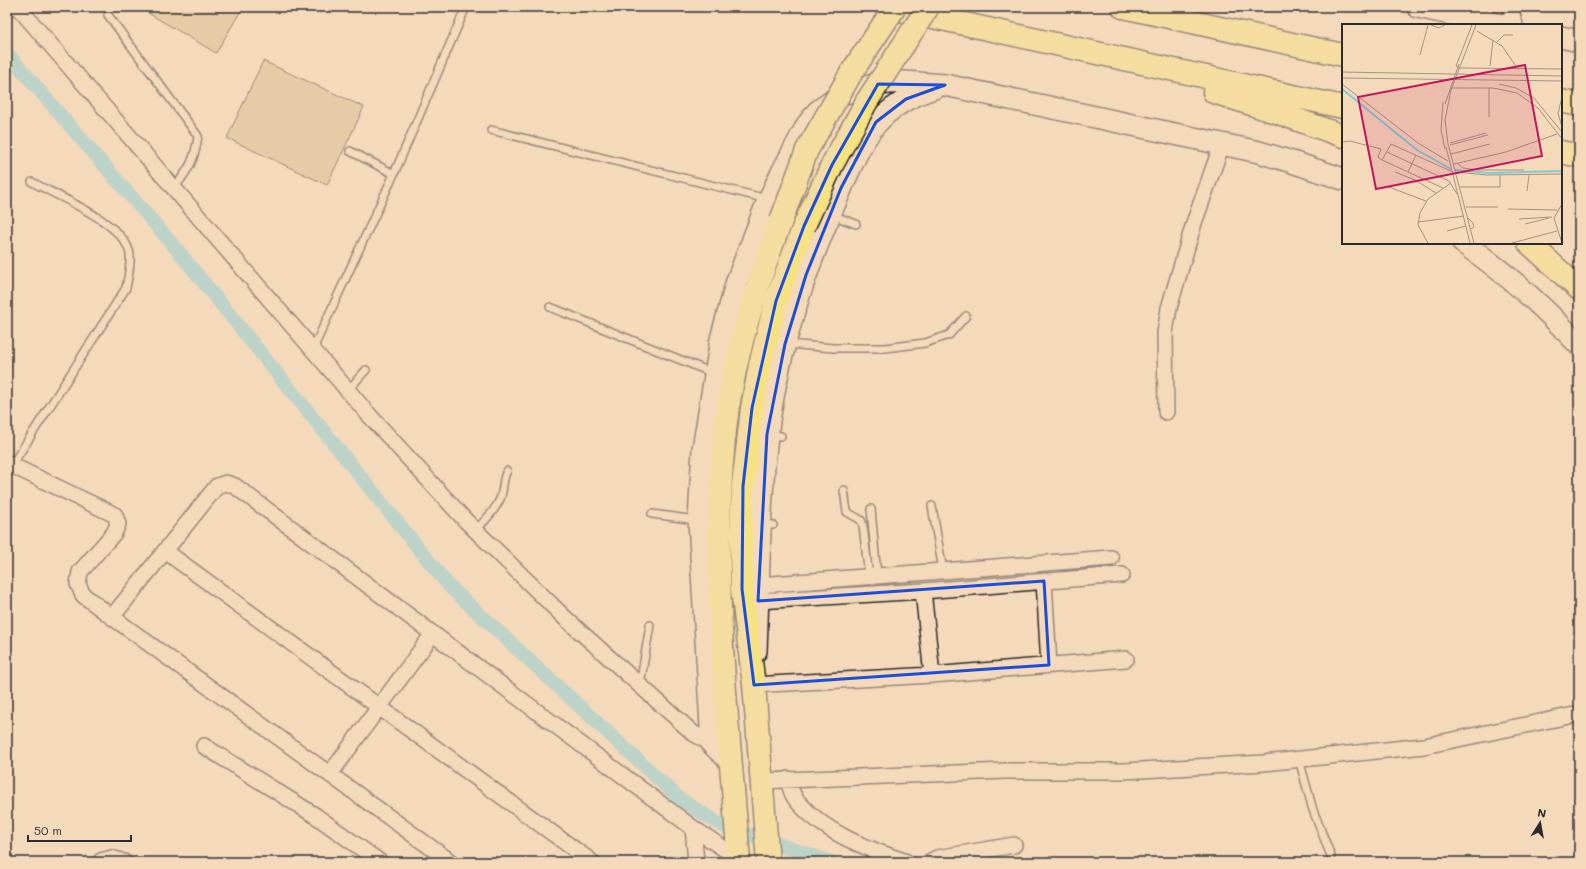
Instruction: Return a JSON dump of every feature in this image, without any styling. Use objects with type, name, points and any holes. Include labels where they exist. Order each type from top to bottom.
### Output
[{"type":"main road","points":[[887,7],[1342,107]]},
{"type":"main road","points":[[738,854],[722,663],[719,526],[722,455],[731,393],[747,322],[764,265],[807,150],[854,70],[895,7]]},
{"type":"main road","points":[[768,857],[754,685],[742,588],[741,533],[746,448],[760,366],[773,316],[804,226],[832,165],[867,101],[928,7]]},
{"type":"main road","points":[[1123,7],[1342,55]]},
{"type":"main road","points":[[1418,7],[1497,24]]},
{"type":"main road","points":[[977,26],[1227,96],[1342,136]]},
{"type":"main road","points":[[1562,37],[1579,41]]},
{"type":"main road","points":[[730,760],[712,744],[698,520],[703,449],[721,339],[737,281],[770,200],[794,148],[813,116],[835,98],[864,86],[904,82],[945,84],[1222,144],[1292,162],[1342,179]]},
{"type":"main road","points":[[754,685],[759,593],[767,525],[774,435],[785,344],[806,275],[830,214],[868,133],[883,115],[898,104],[922,92],[945,84]]},
{"type":"main road","points":[[1562,101],[1579,104]]},
{"type":"main road","points":[[813,116],[832,108],[848,108],[861,116],[867,125],[868,133]]},
{"type":"main road","points":[[1562,152],[1579,156]]},
{"type":"main road","points":[[1463,244],[1490,263],[1536,301],[1579,345]]},
{"type":"main road","points":[[1530,244],[1579,289]]},
{"type":"street","points":[[18,7],[175,187],[348,390],[476,530],[565,618],[692,733],[712,744]]},
{"type":"street","points":[[1510,7],[1515,24]]},
{"type":"street","points":[[1166,412],[1165,333],[1168,308],[1194,223],[1222,144]]},
{"type":"street","points":[[9,464],[115,515],[118,524],[114,533],[80,572],[78,584],[83,595],[451,862]]},
{"type":"street","points":[[112,617],[217,486],[226,483],[235,486],[432,635],[693,828],[738,854]]},
{"type":"street","points":[[165,551],[592,862]]},
{"type":"street","points":[[759,593],[873,577],[1111,558]]},
{"type":"street","points":[[759,593],[923,591],[1122,575]]},
{"type":"street","points":[[1044,581],[1049,665]]},
{"type":"street","points":[[923,591],[932,675]]},
{"type":"street","points":[[330,774],[432,635]]},
{"type":"street","points":[[754,685],[932,675],[1126,659]]},
{"type":"street","points":[[762,781],[990,772],[1124,771],[1264,763],[1424,746],[1579,714]]},
{"type":"street","points":[[204,746],[316,816],[380,862]]},
{"type":"street","points":[[788,780],[797,801],[838,834],[858,844],[907,862]]},
{"type":"street","points":[[693,828],[696,862]]},
{"type":"street","points":[[929,862],[937,858],[1014,845]]},
{"type":"street","points":[[101,861],[112,858],[124,862]]},
{"type":"lane","points":[[313,349],[394,174],[466,7]]},
{"type":"lane","points":[[108,15],[198,136],[195,156],[189,169],[175,187]]},
{"type":"lane","points":[[491,130],[770,200]]},
{"type":"lane","points":[[350,151],[394,174]]},
{"type":"lane","points":[[9,464],[126,288],[130,267],[130,253],[122,236],[112,227],[32,182]]},
{"type":"lane","points":[[830,214],[856,224]]},
{"type":"lane","points":[[550,307],[715,374]]},
{"type":"lane","points":[[785,344],[833,348],[885,348],[925,343],[950,335],[966,316]]},
{"type":"lane","points":[[348,390],[366,370]]},
{"type":"lane","points":[[476,530],[497,505],[502,495],[503,480],[507,471]]},
{"type":"lane","points":[[844,490],[847,512],[861,520],[863,526],[873,577]]},
{"type":"lane","points":[[932,506],[943,571]]},
{"type":"lane","points":[[871,509],[873,577]]},
{"type":"lane","points":[[652,514],[698,520]]},
{"type":"lane","points":[[640,685],[650,625]]},
{"type":"lane","points":[[1299,759],[1313,810],[1331,856]]},
{"type":"highlighted area","points":[[878,84],[945,85],[906,99],[876,122],[841,188],[806,275],[785,344],[767,434],[758,601],[1044,581],[1049,665],[754,685],[742,589],[743,486],[752,408],[776,301],[804,226],[832,165]]},
{"type":"building","points":[[138,7],[243,7],[216,53]]},
{"type":"building","points":[[263,61],[364,107],[327,185],[227,138]]},
{"type":"waterway","points":[[7,53],[179,252],[449,586],[681,800],[723,826],[831,862]]}]
